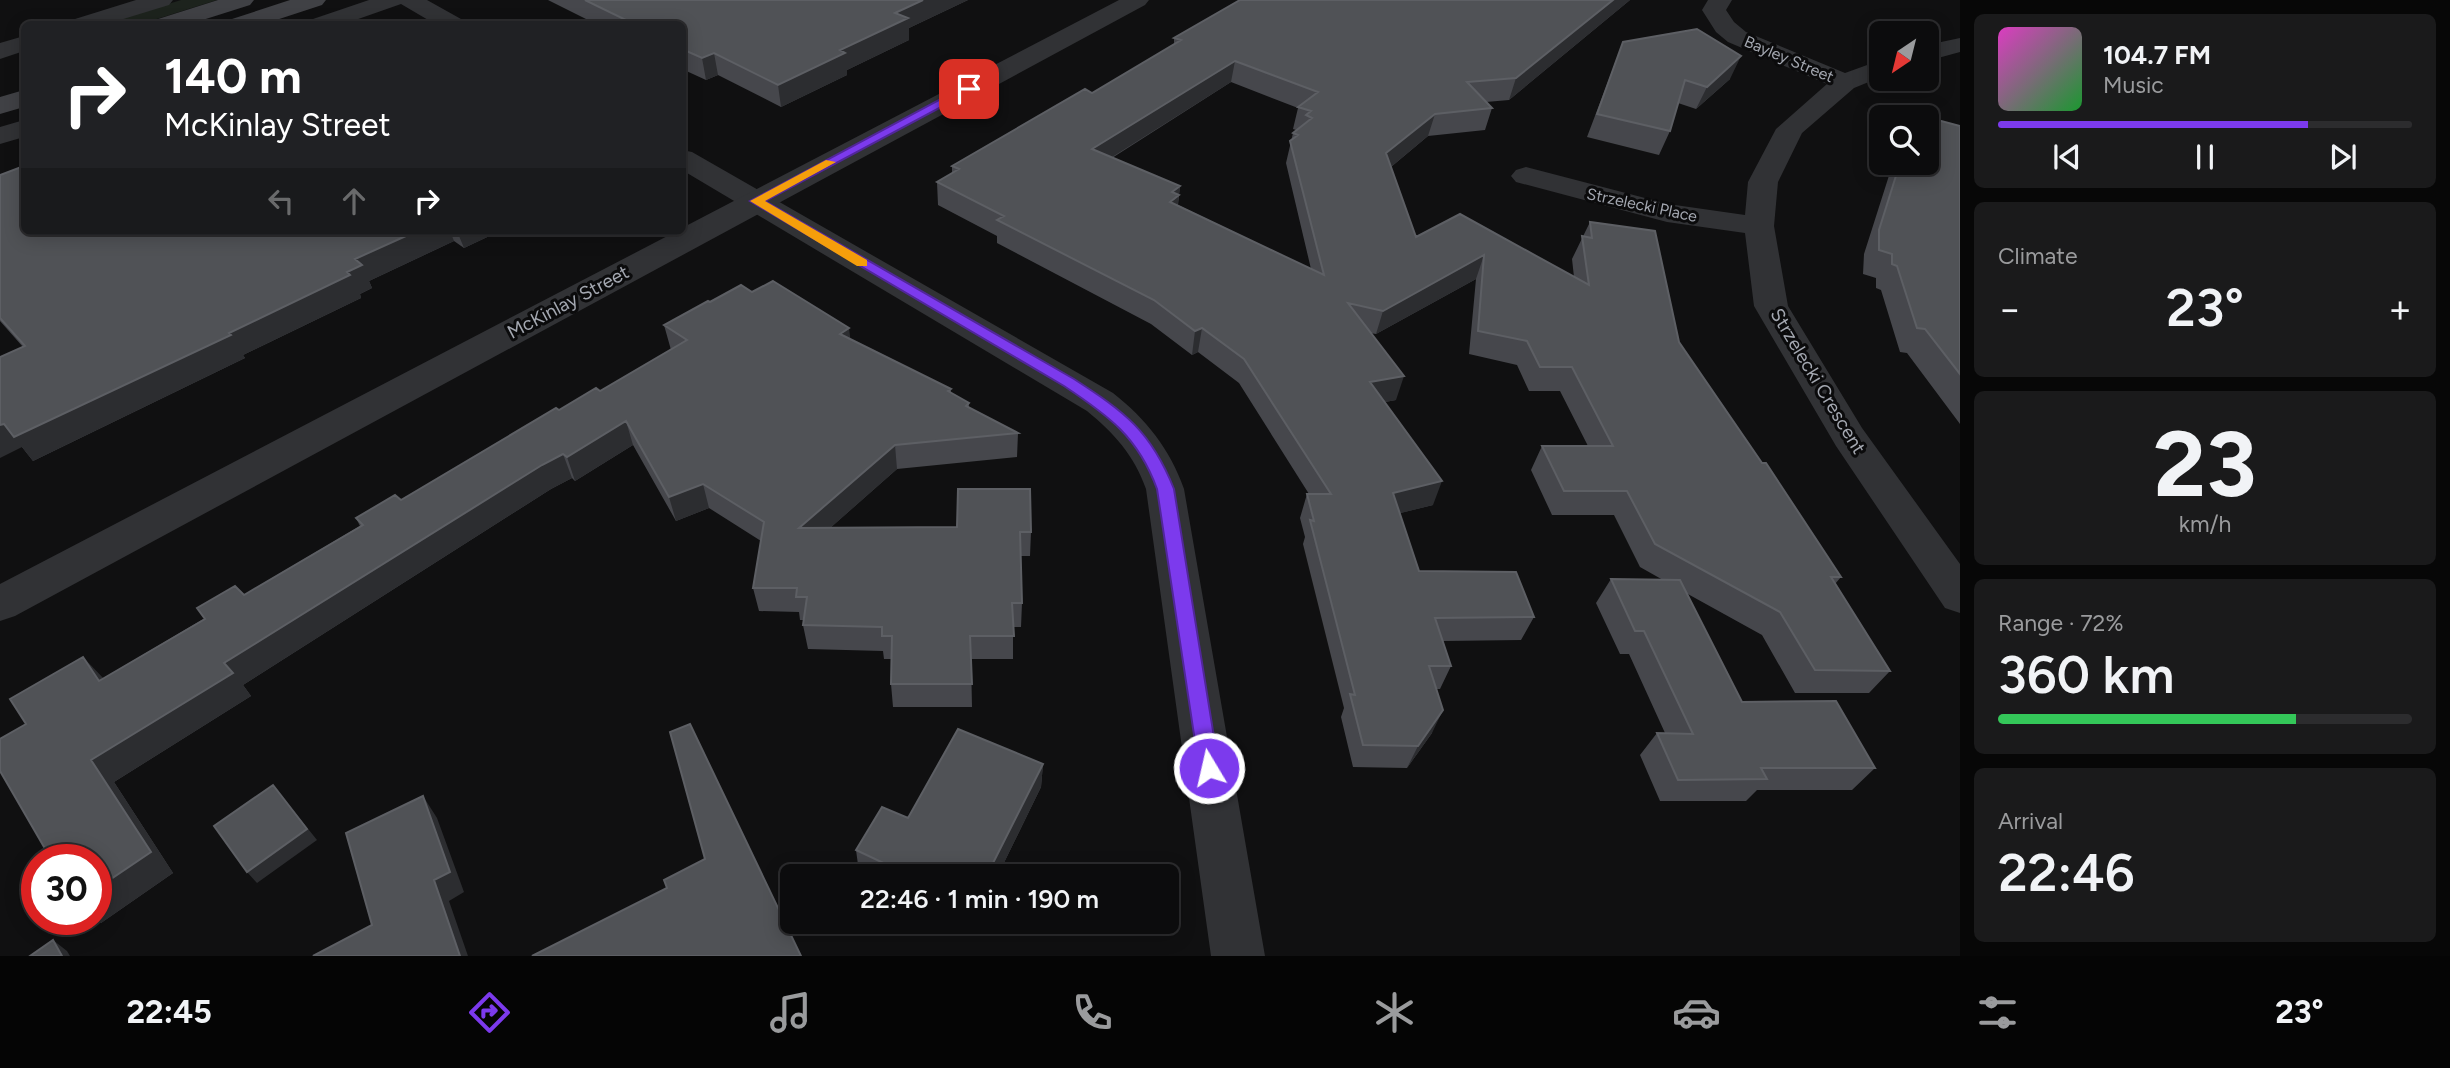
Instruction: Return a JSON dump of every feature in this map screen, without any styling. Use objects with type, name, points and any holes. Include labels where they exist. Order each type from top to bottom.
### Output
[{"type":"main road","points":[[176,21],[242,0]]},
{"type":"main road","points":[[250,21],[314,0]]},
{"type":"main road","points":[[0,106],[21,98]]},
{"type":"street","points":[[94,21],[161,0]]},
{"type":"street","points":[[331,21],[392,0]]},
{"type":"street","points":[[410,0],[447,21]]},
{"type":"street","name":"McKinlay Street","points":[[0,604],[1137,0]]},
{"type":"street","name":"Bayley Street","points":[[1720,0],[1714,10],[1737,37],[1845,82]]},
{"type":"street","points":[[0,51],[21,44]]},
{"type":"street","points":[[1939,50],[1960,45]]},
{"type":"street","name":"Strzelecki Crescent","points":[[1869,73],[1845,82],[1790,129],[1763,182],[1759,226],[1771,306],[1849,437],[1960,596]]},
{"type":"street","points":[[0,136],[21,129]]},
{"type":"street","points":[[686,160],[1090,396],[1120,418],[1149,452],[1166,489],[1238,956]]},
{"type":"street","name":"Strzelecki Place","points":[[1526,176],[1667,213],[1759,226]]},
{"type":"shaded area","points":[[181,0],[217,0],[150,21],[114,21]]},
{"type":"building","points":[[585,0],[923,0],[895,13],[908,18],[840,50],[845,53],[778,85],[714,53],[702,58],[686,51],[686,21],[628,21]]},
{"type":"building","points":[[1240,0],[1613,0],[1516,78],[1467,82],[1492,108],[1435,114],[1386,153],[1416,237],[1460,214],[1589,285],[1582,236],[1592,238],[1590,222],[1655,231],[1679,342],[1762,463],[1766,463],[1841,577],[1831,577],[1890,671],[1815,670],[1780,612],[1655,544],[1627,491],[1564,491],[1542,446],[1613,446],[1572,367],[1540,367],[1527,341],[1478,331],[1484,255],[1383,311],[1348,303],[1404,376],[1370,382],[1442,481],[1393,493],[1419,571],[1516,572],[1534,617],[1435,618],[1451,666],[1429,666],[1443,710],[1418,746],[1363,745],[1350,694],[1355,695],[1310,520],[1314,521],[1307,494],[1331,494],[1244,359],[1202,328],[1195,331],[1154,300],[997,220],[1004,216],[937,182],[959,169],[952,166],[1085,89],[1092,93],[1181,40],[1174,38]],"holes":[[[1235,61],[1318,92],[1298,107],[1311,111],[1306,115],[1312,118],[1293,133],[1298,135],[1290,141],[1324,275],[1170,202],[1179,195],[1172,192],[1180,186],[1092,149]]]},
{"type":"building","points":[[1697,29],[1741,56],[1707,87],[1685,80],[1670,131],[1597,114],[1623,42]]},
{"type":"building","points":[[1939,120],[1960,126],[1960,374],[1925,329],[1917,328],[1897,266],[1892,264],[1892,254],[1879,250],[1879,230],[1896,175],[1939,175]]},
{"type":"building","points":[[21,167],[21,235],[408,235],[355,259],[362,265],[347,272],[350,275],[229,333],[231,335],[14,437],[4,424],[0,425],[0,357],[25,346],[0,318],[0,175]]},
{"type":"building","points":[[773,281],[849,328],[840,334],[951,389],[948,391],[969,403],[966,406],[1018,433],[895,445],[799,528],[957,527],[958,489],[1030,489],[1031,532],[1020,532],[1022,603],[1012,603],[1014,636],[970,636],[972,684],[891,684],[892,636],[882,636],[882,627],[803,625],[807,597],[796,597],[797,588],[753,588],[764,522],[703,484],[669,497],[626,421],[567,457],[563,454],[542,465],[224,663],[233,673],[91,760],[151,852],[112,878],[112,844],[42,844],[0,771],[0,739],[26,724],[10,699],[83,657],[99,681],[205,619],[197,608],[235,586],[244,595],[363,525],[356,518],[395,495],[401,500],[556,408],[559,410],[596,388],[600,391],[687,340],[664,325],[741,285],[752,292]]},
{"type":"building","points":[[1611,579],[1680,580],[1742,702],[1836,701],[1875,768],[1761,768],[1767,779],[1678,780],[1657,733],[1693,734],[1644,631],[1635,631]]},
{"type":"building","points":[[690,724],[780,912],[780,934],[790,934],[801,956],[532,956],[667,888],[664,880],[705,859],[670,732]]},
{"type":"building","points":[[958,729],[1043,764],[993,864],[886,864],[856,850],[882,807],[908,818]]},
{"type":"building","points":[[273,785],[307,829],[247,872],[214,826]]},
{"type":"building","points":[[423,796],[450,872],[434,880],[460,956],[313,956],[372,925],[346,833]]},
{"type":"building","points":[[53,940],[62,956],[30,956]]},
{"type":"slow traffic","points":[[830,162],[756,201],[862,263]]},
{"type":"route","points":[[969,89],[756,201],[1100,402],[1136,434],[1155,461],[1166,489],[1209,768]]}]
